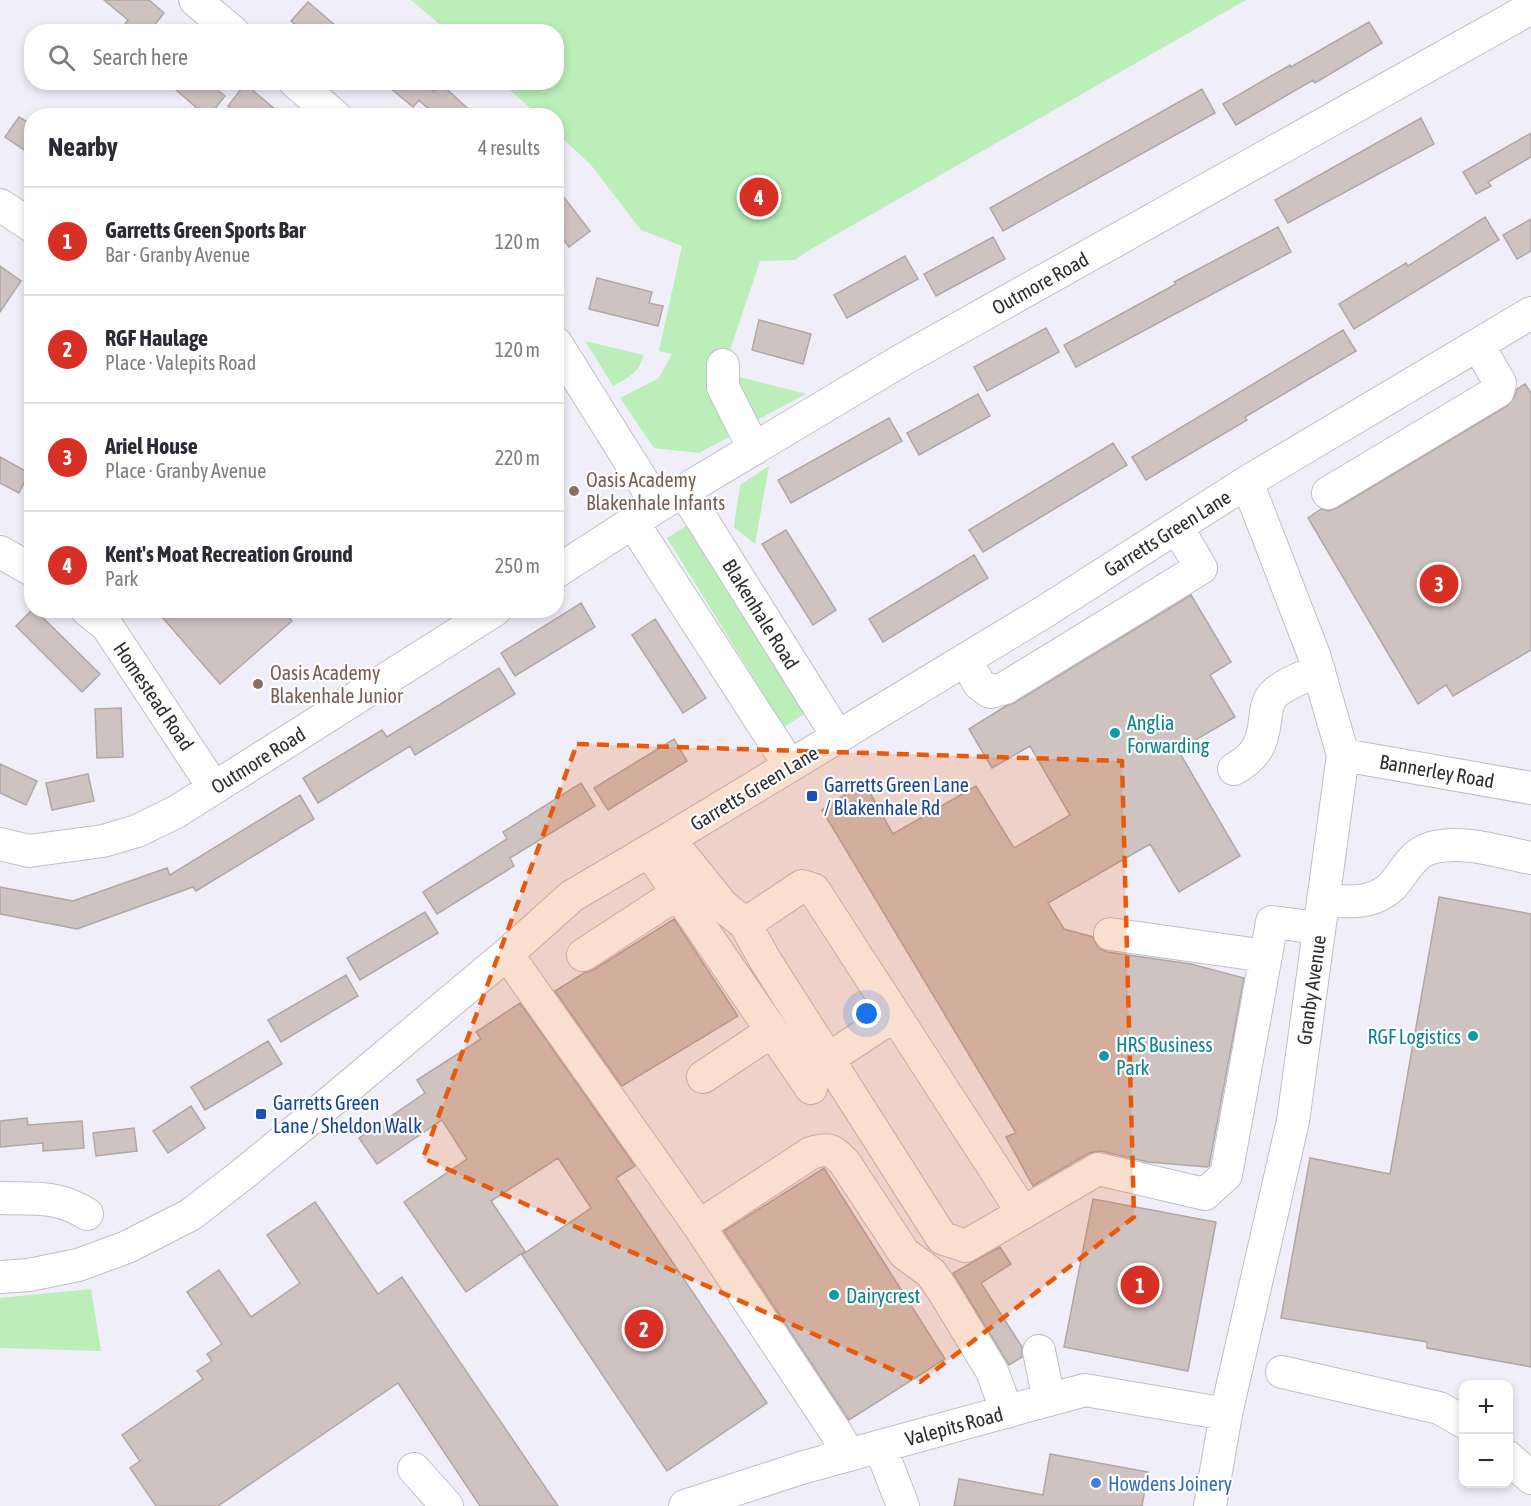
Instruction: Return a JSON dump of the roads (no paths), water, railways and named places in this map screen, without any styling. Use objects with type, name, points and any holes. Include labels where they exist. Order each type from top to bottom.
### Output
[{"type":"street","points":[[195,0],[224,24]]},
{"type":"street","name":"Outmore Road","points":[[564,567],[902,360],[1531,8]]},
{"type":"street","points":[[304,90],[326,108]]},
{"type":"street","points":[[0,205],[24,221]]},
{"type":"street","name":"Garretts Green Lane","points":[[0,1276],[29,1275],[78,1265],[127,1247],[190,1215],[243,1174],[507,954],[572,896],[966,659],[1247,482],[1531,313]]},
{"type":"street","points":[[1328,493],[1498,391],[1500,383],[1478,345]]},
{"type":"street","name":"Blakenhale Road","points":[[564,356],[659,507],[790,766]]},
{"type":"street","points":[[723,365],[723,387],[754,449]]},
{"type":"street","points":[[1331,432],[1358,475]]},
{"type":"street","name":"Granby Avenue","points":[[1210,1506],[1226,1414],[1293,1121],[1343,755],[1319,670],[1247,482]]},
{"type":"street","name":"Blakenhale Road","points":[[659,507],[838,737]]},
{"type":"street","points":[[966,659],[979,684],[990,692],[1005,688],[1201,568],[1177,527]]},
{"type":"street","points":[[0,552],[24,566]]},
{"type":"street","points":[[1133,555],[1158,594]]},
{"type":"street","name":"Homestead Road","points":[[97,618],[107,626],[214,788]]},
{"type":"street","name":"Outmore Road","points":[[0,844],[29,852],[103,841],[137,831],[176,812],[482,618]]},
{"type":"street","points":[[1234,769],[1256,753],[1263,735],[1266,707],[1274,694],[1319,670]]},
{"type":"street","name":"Bannerley Road","points":[[1343,755],[1531,788]]},
{"type":"street","points":[[659,845],[745,924],[942,1238],[966,1246],[1098,1169],[1205,1194],[1226,1175],[1272,922],[1321,914],[1376,897],[1392,887],[1416,856],[1430,848],[1454,845],[1531,858]]},
{"type":"street","points":[[659,845],[678,893],[811,1088]]},
{"type":"street","points":[[745,924],[802,886],[814,890],[1023,1213]]},
{"type":"street","points":[[583,955],[678,893]]},
{"type":"street","points":[[1110,934],[1266,956]]},
{"type":"street","points":[[507,954],[699,1226],[849,1455]]},
{"type":"street","points":[[828,1059],[895,1015]]},
{"type":"street","points":[[703,1077],[772,1031]]},
{"type":"street","points":[[699,1226],[811,1153],[823,1149],[833,1151],[845,1163],[904,1254],[931,1273],[942,1289],[992,1371],[1007,1412]]},
{"type":"street","points":[[0,1198],[55,1199],[75,1206],[87,1214]]},
{"type":"street","points":[[1040,1351],[1049,1400]]},
{"type":"street","points":[[1282,1372],[1439,1408],[1459,1419]]},
{"type":"street","name":"Valepits Road","points":[[685,1506],[801,1468],[1085,1390],[1226,1414]]},
{"type":"street","points":[[879,1446],[903,1506]]},
{"type":"street","points":[[1513,1461],[1531,1478]]},
{"type":"street","points":[[414,1469],[447,1506]]},
{"type":"place","name":"Kent's Moat Recreation Ground","points":[[759,197]]},
{"type":"place","name":"Oasis Academy Blakenhale Infants","points":[[574,491]]},
{"type":"place","name":"Ariel House","points":[[1439,584]]},
{"type":"place","name":"Oasis Academy Blakenhale Junior","points":[[258,684]]},
{"type":"place","name":"Anglia Forwarding","points":[[1115,733]]},
{"type":"place","name":"Garretts Green Lane / Blakenhale Rd","points":[[812,796]]},
{"type":"place","name":"RGF Logistics","points":[[1473,1036]]},
{"type":"place","name":"HRS Business Park","points":[[1104,1056]]},
{"type":"place","name":"Garretts Green Lane / Sheldon Walk","points":[[261,1114]]},
{"type":"place","name":"Garretts Green Sports Bar","points":[[1140,1285]]},
{"type":"place","name":"Dairycrest","points":[[834,1295]]},
{"type":"place","name":"RGF Haulage","points":[[644,1329]]},
{"type":"place","name":"Howdens Joinery","points":[[1096,1483]]}]
